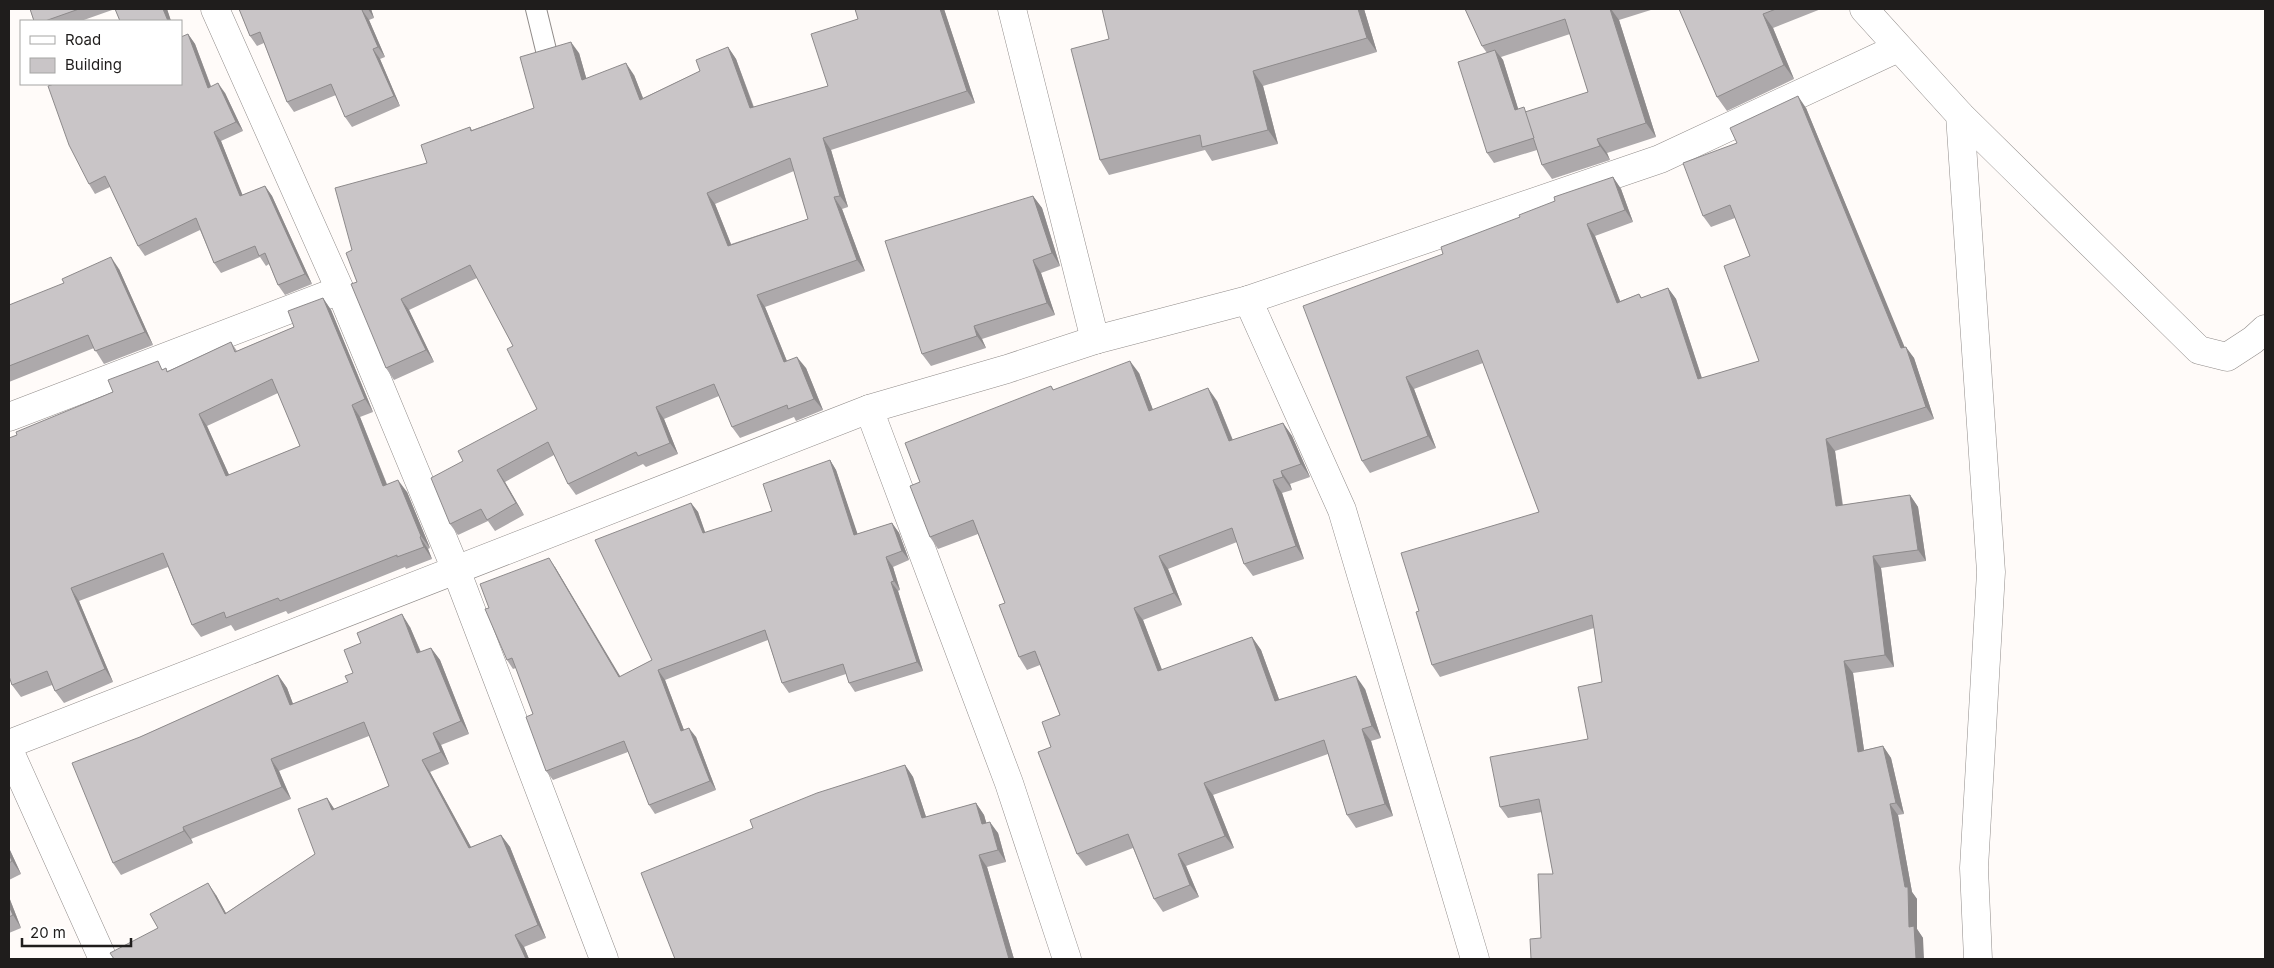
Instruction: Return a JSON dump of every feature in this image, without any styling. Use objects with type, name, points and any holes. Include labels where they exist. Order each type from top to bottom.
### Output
[{"type":"street","points":[[215,9],[340,290],[456,570],[604,959]]},
{"type":"street","points":[[1012,9],[1095,340]]},
{"type":"street","points":[[1864,9],[1960,115],[2199,350],[2227,357],[2253,340],[2265,328]]},
{"type":"street","points":[[9,744],[870,409],[1007,369],[1095,340],[1248,300],[1660,159],[1898,48]]},
{"type":"street","points":[[1960,115],[1991,572],[1974,868],[1978,959]]},
{"type":"street","points":[[9,417],[340,290]]},
{"type":"street","points":[[1248,300],[1342,510],[1475,959]]},
{"type":"street","points":[[870,409],[1009,783],[1067,959]]},
{"type":"street","points":[[9,750],[102,959]]},
{"type":"lane","points":[[536,9],[546,50]]},
{"type":"building","points":[[30,9],[79,9],[48,20],[34,20]]},
{"type":"building","points":[[115,9],[163,9],[168,20],[120,20]]},
{"type":"building","points":[[239,9],[365,9],[362,10],[378,47],[373,49],[394,96],[345,117],[331,84],[287,102],[260,32],[250,36]]},
{"type":"building","points":[[855,9],[940,9],[967,91],[823,138],[840,196],[834,197],[857,260],[757,295],[784,362],[797,357],[814,399],[788,409],[787,405],[732,427],[714,384],[656,407],[670,443],[638,456],[636,452],[568,484],[548,442],[497,470],[516,503],[487,520],[481,509],[450,524],[431,478],[463,461],[458,451],[537,409],[507,349],[513,346],[470,265],[401,299],[426,350],[386,368],[351,284],[357,282],[346,253],[352,250],[335,188],[427,163],[421,145],[470,127],[471,131],[534,108],[520,57],[571,42],[582,80],[626,63],[640,100],[700,71],[696,60],[728,47],[750,108],[828,86],[811,34],[858,19]],"holes":[[[790,158],[808,219],[728,246],[707,193]]]},
{"type":"building","points":[[1102,9],[1358,9],[1367,38],[1253,71],[1268,130],[1202,147],[1200,135],[1100,160],[1071,49],[1109,39]]},
{"type":"building","points":[[1465,9],[1610,9],[1646,123],[1597,139],[1600,146],[1542,165],[1525,112],[1588,92],[1565,19],[1482,46]]},
{"type":"building","points":[[1679,9],[1776,9],[1763,14],[1784,65],[1717,97]]},
{"type":"building","points":[[188,34],[208,88],[218,83],[236,122],[214,132],[240,196],[265,186],[305,274],[278,285],[265,253],[259,256],[255,246],[214,263],[196,218],[138,246],[105,176],[89,184],[69,145],[48,86],[182,85],[182,37]]},
{"type":"building","points":[[1495,50],[1515,110],[1524,107],[1534,138],[1487,153],[1458,62]]},
{"type":"building","points":[[1798,96],[1901,348],[1906,347],[1926,407],[1826,439],[1836,506],[1910,495],[1918,550],[1873,556],[1885,655],[1844,661],[1858,752],[1883,746],[1896,803],[1890,804],[1905,887],[1908,887],[1909,927],[1914,926],[1916,959],[1531,959],[1530,939],[1541,938],[1538,874],[1553,874],[1539,799],[1500,807],[1490,757],[1588,739],[1578,687],[1602,682],[1592,615],[1432,665],[1416,612],[1419,611],[1401,553],[1539,512],[1478,350],[1406,377],[1428,436],[1362,461],[1303,306],[1443,254],[1441,247],[1520,217],[1519,215],[1555,201],[1554,197],[1613,177],[1625,210],[1587,224],[1617,303],[1639,294],[1641,298],[1668,288],[1698,379],[1759,361],[1724,266],[1750,256],[1730,205],[1703,216],[1683,163],[1737,143],[1730,128]]},
{"type":"building","points":[[1033,196],[1052,253],[1033,260],[1047,303],[974,326],[977,336],[922,354],[885,241]]},
{"type":"building","points":[[111,257],[145,332],[95,351],[88,335],[9,366],[9,305],[64,283],[62,279]]},
{"type":"building","points":[[323,298],[365,399],[352,405],[383,486],[398,480],[424,547],[397,557],[397,555],[280,601],[278,598],[226,618],[224,612],[192,625],[163,553],[71,588],[105,669],[55,691],[47,671],[12,685],[9,676],[9,438],[17,435],[16,432],[113,392],[108,380],[158,361],[162,370],[166,368],[167,372],[231,342],[235,352],[294,327],[288,311]],"holes":[[[272,379],[300,446],[226,476],[199,414]]]},
{"type":"building","points":[[1130,361],[1149,411],[1208,388],[1229,441],[1283,423],[1301,464],[1281,471],[1283,477],[1273,480],[1296,546],[1244,564],[1232,528],[1159,556],[1174,593],[1134,608],[1158,671],[1252,637],[1275,701],[1356,676],[1372,726],[1362,729],[1385,804],[1347,815],[1324,740],[1204,783],[1225,836],[1178,854],[1190,885],[1154,899],[1128,834],[1077,854],[1038,752],[1051,747],[1042,722],[1060,715],[1035,651],[1019,657],[999,605],[1005,603],[973,520],[930,537],[910,486],[920,482],[905,443],[1051,386],[1053,390]]},
{"type":"building","points":[[830,460],[854,535],[892,523],[902,551],[886,557],[894,581],[891,582],[917,662],[849,683],[843,664],[782,683],[765,630],[658,670],[681,731],[689,728],[710,781],[649,805],[624,741],[546,771],[526,717],[533,714],[512,658],[507,660],[485,609],[489,608],[480,584],[549,558],[619,677],[652,660],[595,540],[691,503],[703,533],[772,511],[763,484]]},
{"type":"building","points":[[402,614],[417,653],[431,648],[461,721],[433,733],[441,752],[422,760],[469,848],[501,835],[538,925],[515,935],[526,959],[114,959],[110,953],[158,928],[150,914],[208,883],[225,914],[315,854],[298,809],[327,798],[332,810],[389,786],[364,722],[271,759],[282,787],[183,827],[184,831],[113,863],[72,763],[140,737],[278,675],[290,705],[348,682],[345,676],[353,673],[344,650],[361,643],[357,633]]},
{"type":"building","points":[[905,765],[922,818],[976,803],[982,824],[990,822],[998,850],[979,855],[1009,959],[675,959],[641,873],[753,828],[750,820],[817,793]]},
{"type":"building","points":[[9,906],[13,915],[9,917]]}]
